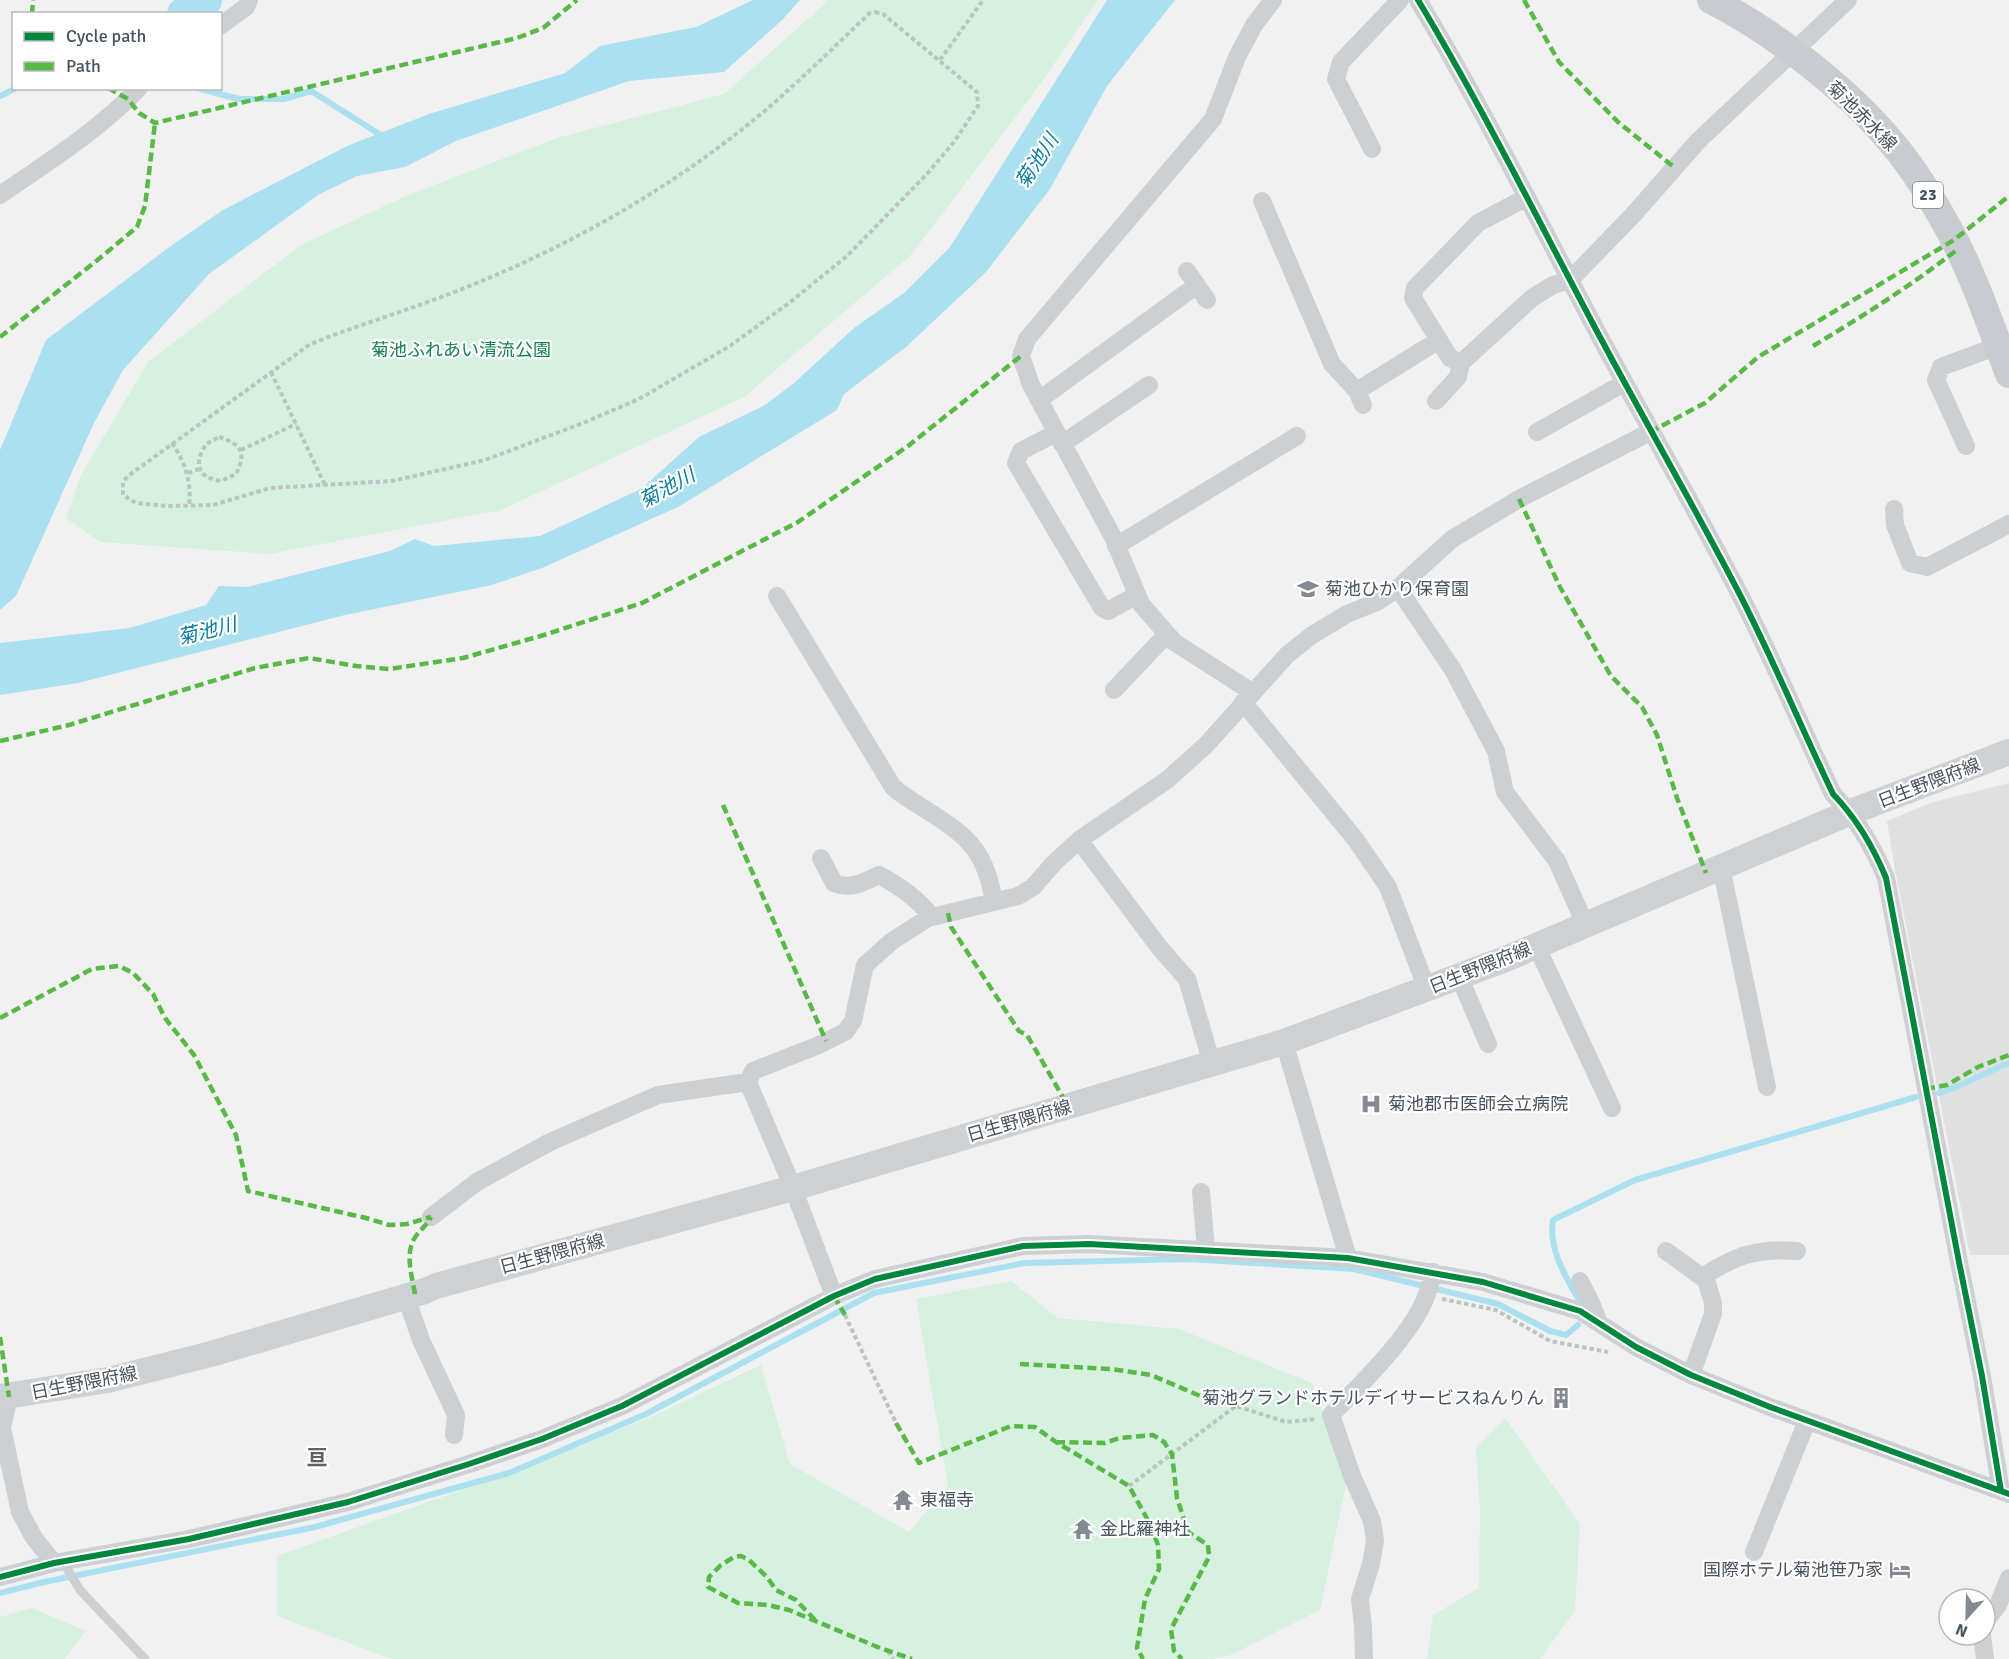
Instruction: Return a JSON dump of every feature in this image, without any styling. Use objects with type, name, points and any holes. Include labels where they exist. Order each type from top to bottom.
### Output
[{"type":"main road","name":"菊池赤水線","points":[[1711,0],[1794,51],[1856,106],[1899,153],[1954,240],[2009,374]]},
{"type":"main road","name":"日生野隈府線","points":[[4,1397],[108,1380],[176,1363],[436,1286],[793,1188],[1284,1042],[1427,989],[1851,812],[2009,753]]},
{"type":"street","points":[[222,25],[246,7],[249,0]]},
{"type":"street","points":[[1273,0],[1254,25],[1237,57],[1213,118],[1028,339],[1021,356],[1031,385],[1116,546],[1141,604],[1174,642],[1247,697],[1356,840],[1388,887],[1427,989]]},
{"type":"street","points":[[1372,149],[1336,80],[1341,62],[1400,0]]},
{"type":"street","points":[[1418,0],[1442,40],[1650,432],[1740,594],[1833,794],[1851,812],[1875,850],[1886,878],[2005,1493]]},
{"type":"street","points":[[1436,401],[1458,377],[1461,363],[1532,298],[1553,285],[1570,280],[1633,215],[1698,141],[1848,0]]},
{"type":"street","points":[[0,195],[62,153],[137,90]]},
{"type":"street","points":[[1461,363],[1450,358],[1413,298],[1415,288],[1478,223],[1527,197]]},
{"type":"street","points":[[1262,201],[1332,364],[1360,398],[1439,340]]},
{"type":"street","points":[[1039,400],[1197,285]]},
{"type":"street","points":[[1966,446],[1936,380],[1941,367],[1998,346]]},
{"type":"street","points":[[1538,432],[1624,382]]},
{"type":"street","points":[[1137,595],[1108,610],[1102,608],[1016,463],[1021,451],[1059,439],[1149,385]]},
{"type":"street","points":[[834,1296],[793,1188],[748,1082],[753,1071],[819,1045],[845,1032],[853,1021],[865,965],[892,941],[932,917],[1018,896],[1033,887],[1054,862],[1079,840],[1167,780],[1206,745],[1287,655],[1311,635],[1347,614],[1377,603],[1398,588],[1452,539],[1519,499],[1650,432]]},
{"type":"street","points":[[1116,546],[1297,436]]},
{"type":"street","points":[[1894,509],[1895,525],[1910,563],[1927,567],[2009,524]]},
{"type":"street","points":[[1398,588],[1453,670],[1496,751],[1505,792],[1557,861],[1585,924]]},
{"type":"street","points":[[777,596],[893,787],[971,842],[978,852],[991,884],[994,902]]},
{"type":"street","points":[[1114,690],[1167,634]]},
{"type":"street","points":[[1079,840],[1159,947],[1187,979],[1212,1064]]},
{"type":"street","points":[[821,858],[834,883],[841,886],[854,886],[879,875],[898,885],[932,917]]},
{"type":"street","points":[[1721,867],[1767,1086]]},
{"type":"street","points":[[1536,945],[1612,1108]]},
{"type":"street","points":[[1459,976],[1488,1044]]},
{"type":"street","points":[[1284,1042],[1348,1257]]},
{"type":"street","points":[[431,1217],[477,1182],[529,1154],[658,1095],[748,1082]]},
{"type":"street","points":[[1201,1192],[1206,1250]]},
{"type":"street","points":[[0,1577],[189,1539],[348,1502],[490,1457],[542,1439],[621,1406],[834,1296],[875,1279],[1023,1246],[1089,1244],[1348,1257],[1483,1282],[1580,1311],[1636,1347],[1691,1375],[2005,1493]]},
{"type":"street","points":[[1702,1277],[1744,1254],[1771,1249],[1797,1251]]},
{"type":"street","points":[[1666,1251],[1706,1280],[1713,1302],[1713,1314],[1691,1375]]},
{"type":"street","points":[[1364,1659],[1360,1599],[1371,1564],[1375,1541],[1372,1521],[1352,1476],[1331,1415],[1407,1330],[1427,1296],[1433,1272]]},
{"type":"street","points":[[1580,1281],[1599,1323]]},
{"type":"street","points":[[406,1296],[421,1340],[456,1415],[454,1435]]},
{"type":"street","points":[[4,1397],[2,1428],[20,1512],[34,1538],[60,1565]]},
{"type":"street","points":[[1754,1552],[1807,1420]]},
{"type":"street","points":[[1997,1606],[2009,1578]]},
{"type":"lane","points":[[60,1565],[80,1590],[145,1659]]},
{"type":"path","points":[[940,60],[983,0]]},
{"type":"path","points":[[870,13],[883,14],[977,92],[978,106],[954,142],[927,174],[847,256],[789,303],[730,346],[639,399],[485,460],[393,481],[270,488],[213,505],[136,503],[123,495],[123,482],[128,476],[271,372],[309,345],[335,333],[409,309],[505,271],[625,209],[674,179],[747,124],[783,94],[870,13]]},
{"type":"path","points":[[271,372],[325,485]]},
{"type":"path","points":[[241,450],[296,424]]},
{"type":"path","points":[[219,437],[236,444],[241,450],[243,458],[240,467],[236,474],[229,478],[221,481],[212,479],[205,476],[199,469],[198,461],[206,444],[219,437]]},
{"type":"path","points":[[172,443],[188,473],[189,506]]},
{"type":"path","points":[[188,473],[199,469]]},
{"type":"path","points":[[1427,1296],[1496,1310],[1550,1341],[1614,1354],[1636,1347]]},
{"type":"path","points":[[845,1315],[896,1423]]},
{"type":"path","points":[[1129,1486],[1236,1406],[1286,1422],[1307,1421],[1331,1415]]},
{"type":"path","points":[[888,1651],[894,1659]]},
{"type":"shaded area","points":[[2009,783],[2009,1255],[1970,1255],[1887,821],[1933,802]]},
{"type":"green space","name":"菊池ふれあい清流公園","points":[[829,0],[1098,0],[1034,93],[910,256],[744,397],[501,510],[269,554],[100,542],[66,518],[80,477],[148,362],[301,245],[408,195],[557,138],[724,94]]},
{"type":"green space","points":[[1011,1281],[1058,1318],[1179,1329],[1312,1383],[1347,1480],[1320,1610],[1231,1655],[1212,1659],[391,1659],[277,1616],[277,1556],[481,1483],[653,1416],[761,1365],[790,1464],[909,1532],[948,1486],[916,1299]]},
{"type":"green space","points":[[1505,1418],[1580,1524],[1575,1611],[1540,1659],[1427,1659],[1433,1615],[1479,1588],[1480,1510],[1476,1447]]},
{"type":"green space","points":[[32,1608],[86,1631],[65,1659],[0,1659],[0,1617]]},
{"type":"water","points":[[753,0],[800,0],[782,20],[724,72],[629,81],[456,141],[405,167],[357,176],[318,195],[209,274],[123,370],[94,423],[16,596],[0,610],[0,450],[46,340],[172,245],[223,210],[347,146],[429,114],[565,73],[600,46],[696,27]]},
{"type":"water","name":"菊池川","points":[[1107,0],[1175,0],[1107,86],[1050,189],[986,272],[906,347],[844,394],[837,410],[678,507],[542,568],[492,585],[345,615],[78,683],[0,695],[0,643],[130,628],[206,605],[219,586],[247,587],[390,551],[415,539],[434,546],[540,536],[641,489],[699,437],[765,405],[794,383],[854,328],[904,293],[950,247]]},
{"type":"waterway","points":[[187,12],[205,0]]},
{"type":"waterway","points":[[0,96],[12,90]]},
{"type":"waterway","points":[[205,90],[239,99],[284,99],[311,91],[384,137]]},
{"type":"waterway","points":[[1939,1093],[2009,1063]]},
{"type":"waterway","points":[[1579,1300],[1563,1272],[1555,1251],[1553,1220],[1635,1180],[1916,1097]]},
{"type":"waterway","points":[[0,1593],[315,1527],[509,1473],[646,1414],[874,1293],[1024,1263],[1188,1259],[1354,1269],[1498,1304],[1550,1331],[1566,1335],[1578,1325]]},
{"type":"marked path","points":[[32,12],[33,0]]},
{"type":"marked path","points":[[112,90],[128,99],[139,113],[155,123],[517,38],[543,28],[577,0]]},
{"type":"marked path","points":[[1524,0],[1559,62],[1618,122],[1675,168]]},
{"type":"marked path","points":[[0,337],[137,227],[145,206],[155,123]]},
{"type":"marked path","points":[[1650,432],[1705,403],[1758,357],[1954,240],[2009,196]]},
{"type":"marked path","points":[[1813,346],[1887,300],[1958,249]]},
{"type":"marked path","points":[[0,741],[69,725],[255,668],[309,658],[389,669],[463,658],[544,635],[642,603],[798,522],[908,446],[1021,356]]},
{"type":"marked path","points":[[1519,499],[1560,587],[1611,676],[1642,707],[1657,735],[1677,798],[1706,873]]},
{"type":"marked path","points":[[723,805],[826,1041]]},
{"type":"marked path","points":[[948,913],[951,927],[1019,1031],[1027,1035],[1068,1106]]},
{"type":"marked path","points":[[0,1018],[92,969],[119,966],[133,973],[153,994],[165,1018],[194,1055],[236,1135],[248,1191],[389,1225],[407,1224],[431,1217]]},
{"type":"marked path","points":[[1926,1089],[1947,1085],[1978,1067],[2009,1055]]},
{"type":"marked path","points":[[415,1294],[410,1249],[412,1242],[431,1217]]},
{"type":"marked path","points":[[834,1296],[845,1315]]},
{"type":"marked path","points":[[0,1337],[9,1397]]},
{"type":"marked path","points":[[1020,1364],[1111,1369],[1151,1375],[1212,1401],[1236,1406]]},
{"type":"marked path","points":[[896,1423],[919,1463],[1011,1426],[1035,1427],[1129,1486],[1150,1524],[1158,1545],[1159,1569],[1145,1599],[1137,1648],[1143,1659]]},
{"type":"marked path","points":[[1056,1442],[1105,1443],[1119,1438],[1153,1435],[1164,1442],[1172,1454],[1177,1498],[1188,1532],[1208,1545],[1209,1557],[1171,1629],[1174,1651],[1182,1659]]},
{"type":"marked path","points":[[815,1620],[796,1600],[776,1590],[767,1577],[749,1560],[741,1556],[734,1557],[721,1565],[709,1577],[708,1587],[738,1603],[768,1605],[789,1610],[912,1659]]},
{"type":"cycle path","points":[[1418,0],[1486,120],[1610,356],[1739,593],[1833,794],[1864,833],[1886,878],[1982,1376],[2001,1491]]},
{"type":"cycle path","points":[[0,1577],[54,1563],[189,1539],[348,1502],[469,1464],[542,1439],[622,1406],[834,1296],[875,1279],[1023,1246],[1089,1244],[1348,1258],[1483,1282],[1580,1311],[1636,1347],[1691,1375],[1770,1407],[2009,1494]]},
{"type":"place","name":"菊池ひかり保育園","points":[[1308,589]]},
{"type":"place","name":"菊池郡市医師会立病院","points":[[1371,1104]]},
{"type":"place","name":"菊池グランドホテルデイサービスねんりん","points":[[1561,1398]]},
{"type":"place","name":"東福寺","points":[[903,1500]]},
{"type":"place","name":"金比羅神社","points":[[1083,1529]]},
{"type":"place","name":"国際ホテル菊池笹乃家","points":[[1900,1570]]},
{"type":"district","name":"亘","points":[[317,1458]]}]
